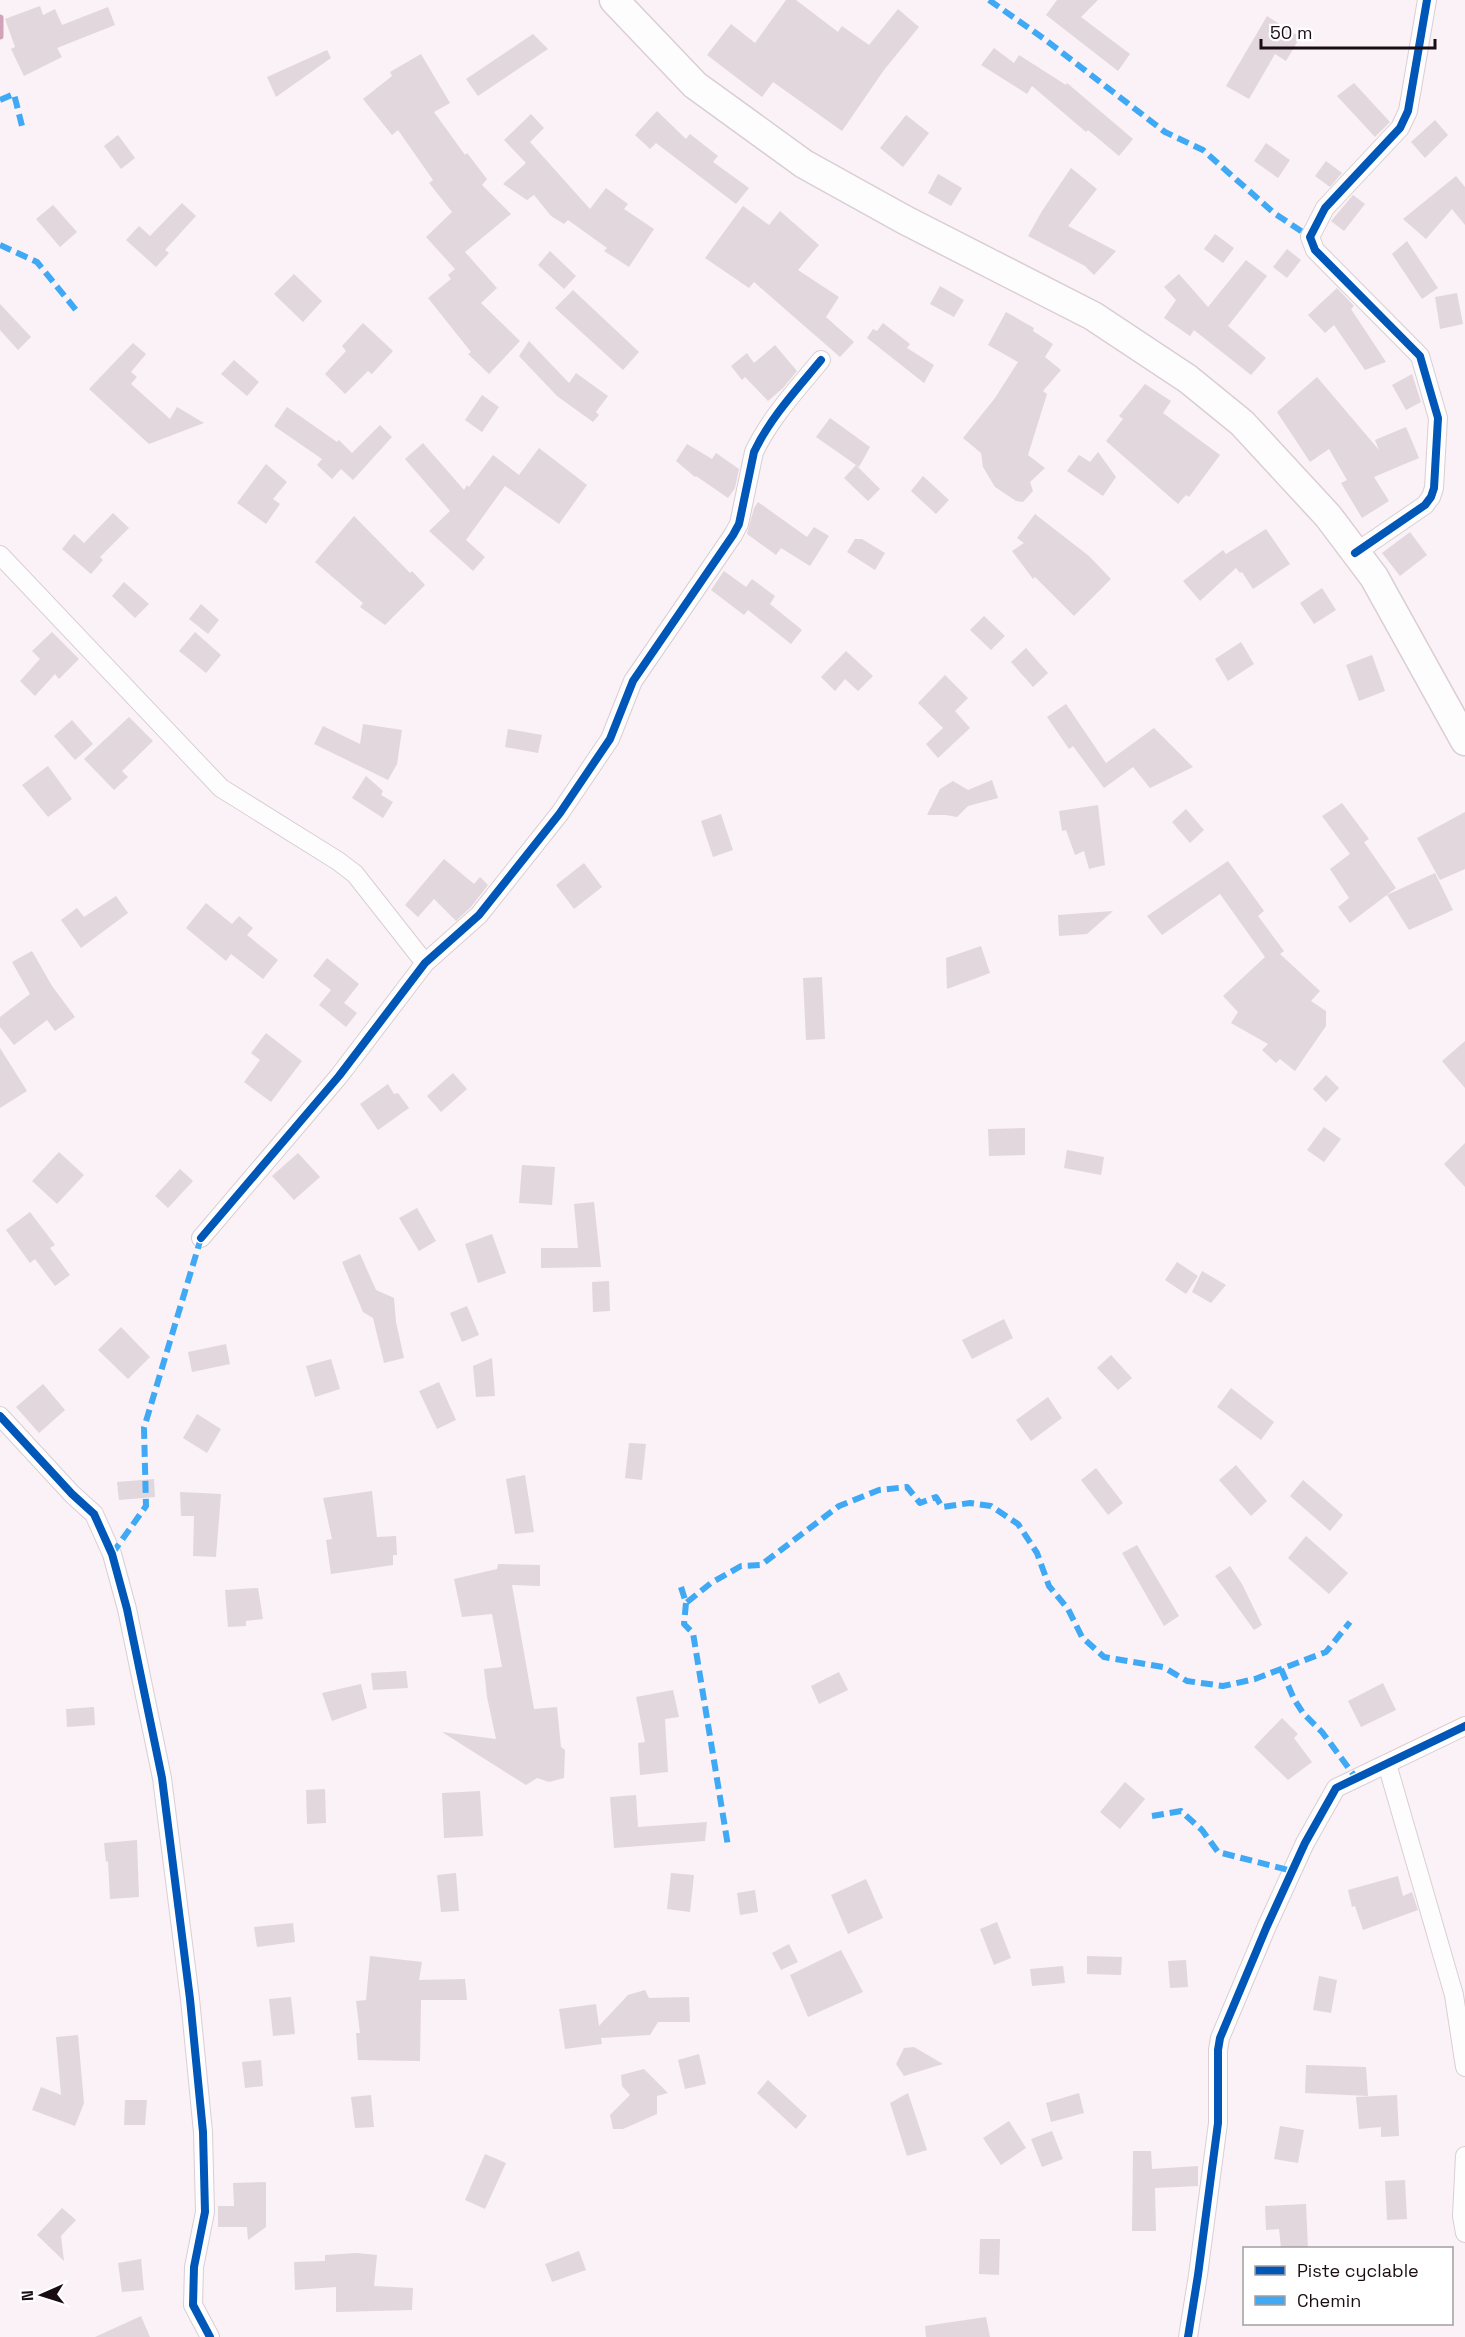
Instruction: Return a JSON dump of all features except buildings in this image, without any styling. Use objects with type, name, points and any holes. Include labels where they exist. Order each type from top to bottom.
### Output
[{"type":"main road","points":[[614,0],[696,85],[804,165],[905,220],[1093,316],[1188,379],[1242,423],[1328,516],[1374,577],[1465,741]]},
{"type":"street","points":[[1355,553],[1425,505],[1431,497],[1434,488],[1437,411],[1419,352],[1315,250],[1310,237],[1325,208],[1405,120],[1427,0]]},
{"type":"street","points":[[201,1238],[339,1076],[425,963],[479,915],[560,813],[610,739],[633,681],[733,536],[739,524],[754,452],[759,442],[788,400],[821,360]]},
{"type":"street","points":[[0,555],[221,788],[339,861],[355,874],[425,963]]},
{"type":"street","points":[[0,1416],[72,1494],[94,1514],[112,1554],[127,1609],[162,1778],[190,1999],[203,2132],[205,2212],[194,2266],[193,2305],[209,2336]]},
{"type":"street","points":[[1188,2337],[1218,2123],[1220,2038],[1262,1936],[1300,1853],[1336,1788],[1465,1726]]},
{"type":"street","points":[[1387,1764],[1454,1995],[1465,2067]]},
{"type":"street","points":[[1465,2156],[1462,2216],[1465,2233]]},
{"type":"waterway","points":[[0,18],[0,36]]},
{"type":"marked path","points":[[989,0],[1043,38],[1165,132],[1203,150],[1274,213],[1310,237]]},
{"type":"marked path","points":[[0,100],[14,94],[22,126]]},
{"type":"marked path","points":[[0,245],[37,262],[76,310]]},
{"type":"marked path","points":[[112,1554],[146,1506],[144,1428],[201,1238]]},
{"type":"marked path","points":[[681,1587],[686,1603],[711,1583],[741,1566],[761,1565],[839,1506],[879,1490],[907,1487],[920,1503],[936,1497],[942,1507],[970,1503],[991,1506],[1018,1524],[1037,1553],[1049,1586],[1068,1609],[1082,1637],[1104,1657],[1163,1667],[1187,1681],[1223,1686],[1255,1679],[1326,1652],[1350,1622]]},
{"type":"marked path","points":[[686,1603],[684,1624],[693,1633],[728,1846]]},
{"type":"marked path","points":[[1281,1669],[1303,1713],[1322,1732],[1356,1778]]},
{"type":"marked path","points":[[1152,1816],[1181,1811],[1202,1830],[1218,1852],[1292,1871]]},
{"type":"cycle path","points":[[1355,553],[1425,505],[1431,497],[1434,488],[1438,418],[1420,356],[1315,250],[1310,237],[1325,208],[1400,128],[1408,111],[1427,0]]},
{"type":"cycle path","points":[[201,1238],[339,1076],[425,963],[479,915],[560,813],[610,739],[633,681],[739,524],[754,452],[761,439],[785,404],[821,360]]},
{"type":"cycle path","points":[[0,1416],[72,1494],[94,1514],[112,1554],[127,1609],[162,1778],[190,1999],[203,2132],[205,2212],[194,2267],[193,2305],[210,2337]]},
{"type":"cycle path","points":[[1188,2337],[1218,2123],[1220,2038],[1267,1926],[1305,1843],[1336,1788],[1465,1726]]}]
